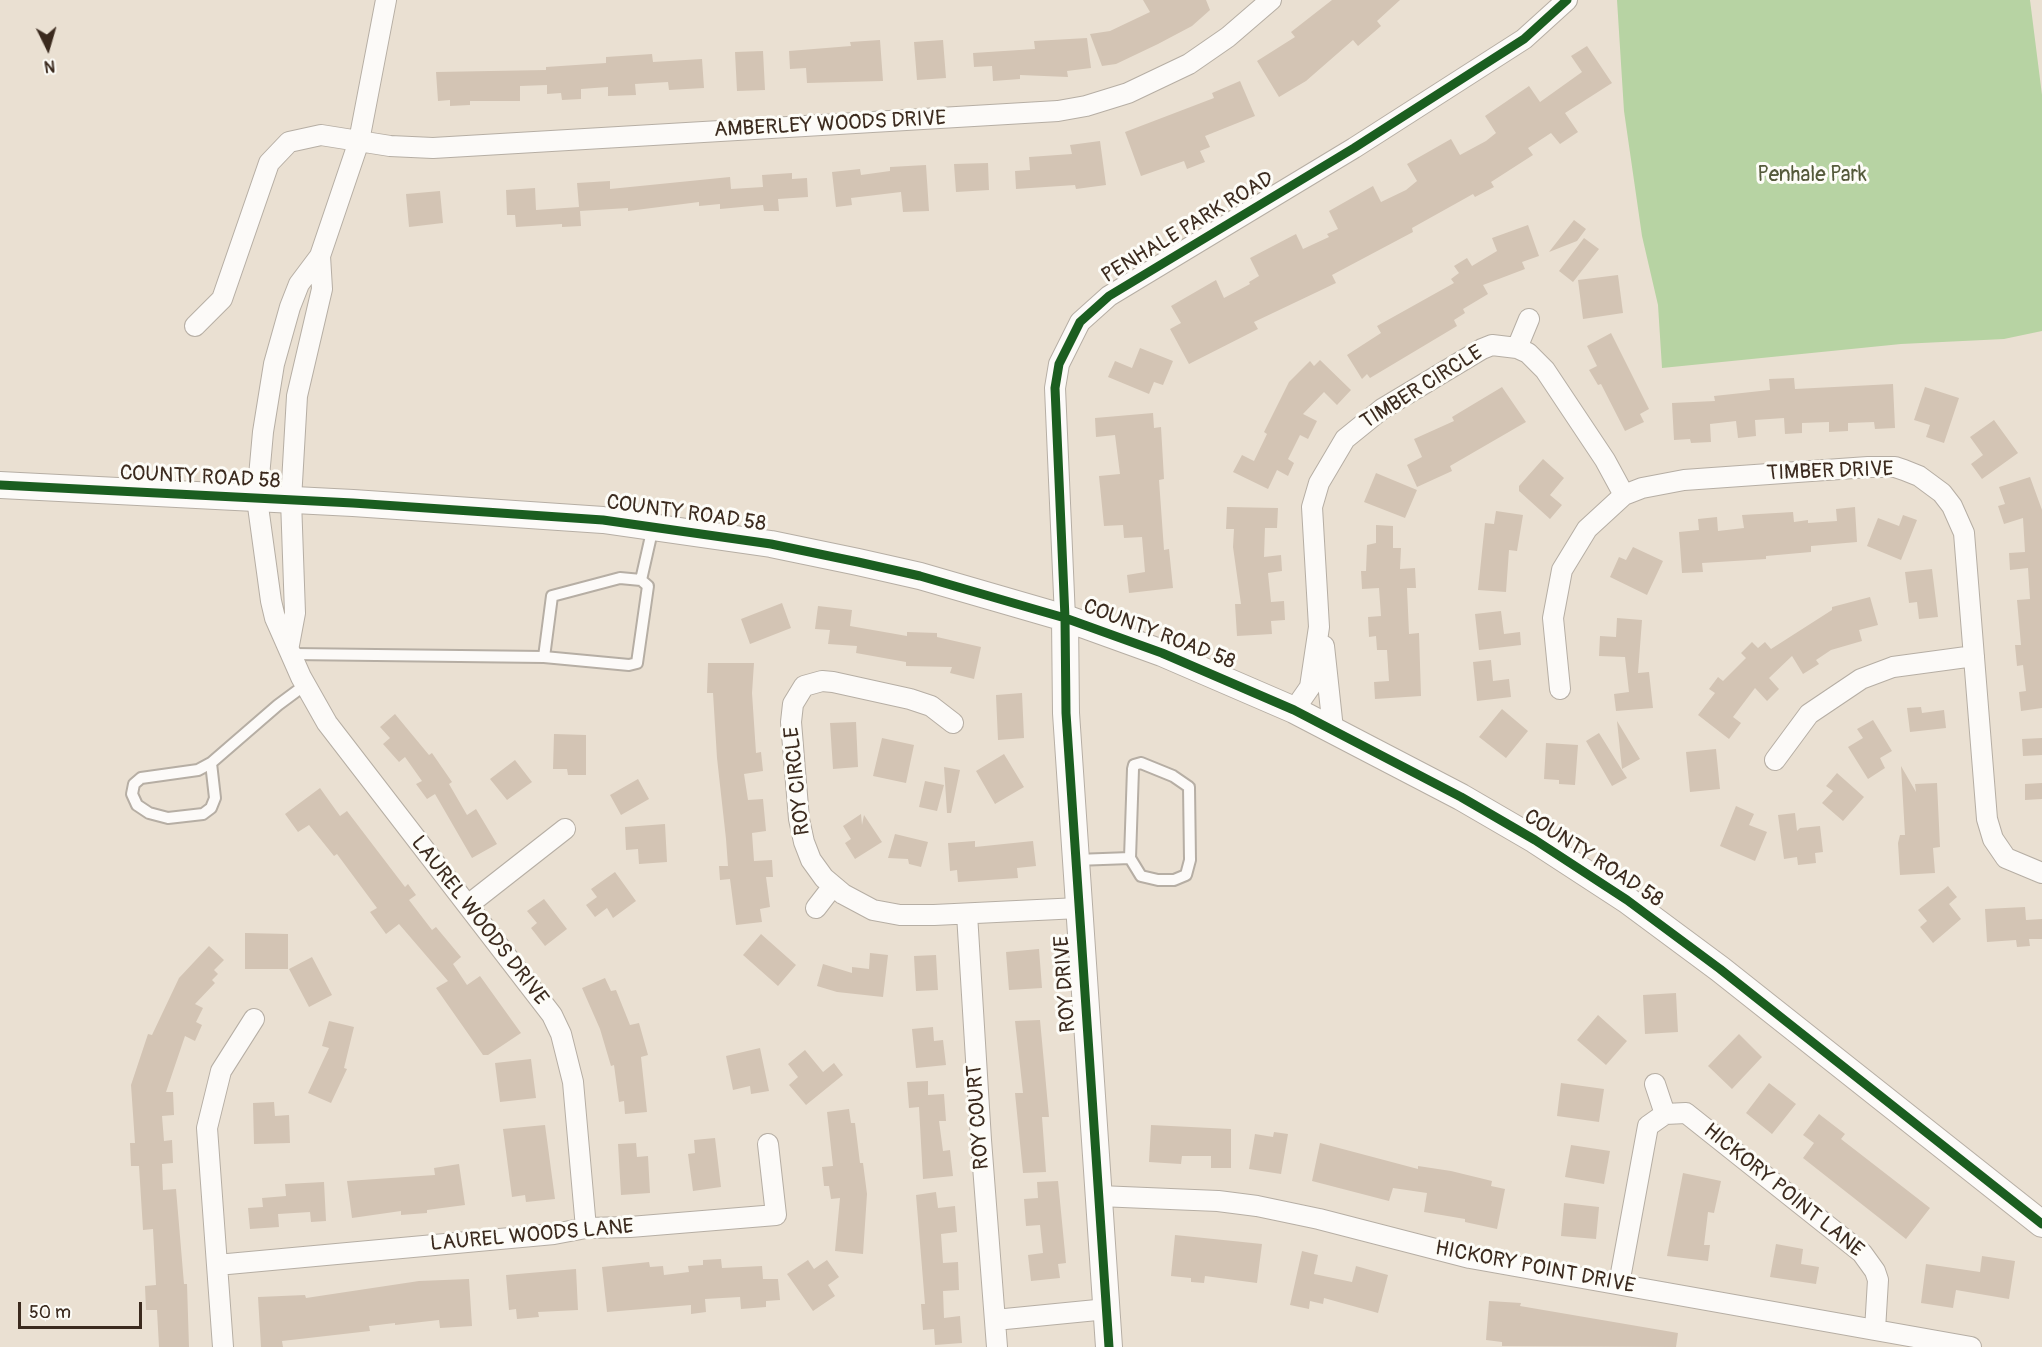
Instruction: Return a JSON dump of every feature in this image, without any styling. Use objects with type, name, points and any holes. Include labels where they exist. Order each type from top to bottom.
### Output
[{"type":"street","points":[[290,650],[295,613],[291,500],[297,396],[322,289],[320,256],[358,141],[386,0]]},
{"type":"street","name":"AMBERLEY WOODS DRIVE","points":[[195,326],[222,299],[269,163],[289,142],[321,135],[433,148],[1058,111],[1086,106],[1128,93],[1189,64],[1228,38],[1271,0]]},
{"type":"street","name":"PENHALE PARK ROAD","points":[[1065,618],[1055,388],[1059,364],[1080,322],[1109,296],[1354,148],[1524,39],[1567,0]]},
{"type":"street","name":"LAUREL WOODS DRIVE","points":[[320,256],[300,284],[280,338],[268,397],[257,499],[275,618],[305,685],[346,751],[544,1001],[561,1034],[573,1082],[586,1228]]},
{"type":"street","points":[[1529,319],[1517,348],[1528,353],[1545,370],[1605,460],[1624,495]]},
{"type":"street","name":"TIMBER CIRCLE","points":[[1294,710],[1310,687],[1319,627],[1312,507],[1318,483],[1336,450],[1364,422],[1382,409],[1482,349],[1492,345],[1517,348]]},
{"type":"street","name":"TIMBER DRIVE","points":[[1560,689],[1553,618],[1562,570],[1587,529],[1624,495],[1642,488],[1684,480],[1857,467],[1895,467],[1918,476],[1942,493],[1952,506],[1964,533],[1987,819],[1993,839],[2006,858],[2042,873]]},
{"type":"street","name":"COUNTY ROAD 58","points":[[0,485],[560,516],[653,526],[771,544],[920,576],[1065,618],[1162,653],[1333,729],[1461,797],[1627,900],[1720,969],[2042,1224]]},
{"type":"street","name":"ROY DRIVE","points":[[1065,618],[1066,713],[1109,1347]]},
{"type":"street","name":"TIMBER CIRCLE","points":[[1319,627],[1326,650],[1333,729]]},
{"type":"street","points":[[1775,760],[1809,714],[1861,679],[1893,667],[1974,656]]},
{"type":"street","name":"ROY CIRCLE","points":[[953,723],[922,702],[833,682],[810,682],[799,691],[793,704],[791,722],[799,819],[811,860],[833,886],[859,905],[900,915],[1079,908]]},
{"type":"street","points":[[468,905],[565,829]]},
{"type":"street","points":[[816,908],[833,886]]},
{"type":"street","name":"ROY COURT","points":[[967,914],[997,1347]]},
{"type":"street","points":[[223,1347],[218,1265],[206,1143],[208,1119],[221,1071],[254,1019]]},
{"type":"street","points":[[1619,1284],[1648,1126],[1665,1114],[1655,1084]]},
{"type":"street","name":"HICKORY POINT LANE","points":[[1665,1114],[1686,1113],[1862,1253],[1875,1271],[1878,1280],[1875,1330]]},
{"type":"street","name":"LAUREL WOODS LANE","points":[[218,1265],[554,1234],[586,1228],[630,1227],[776,1215],[768,1144]]},
{"type":"street","name":"HICKORY POINT DRIVE","points":[[1099,1196],[1218,1201],[1257,1206],[1319,1219],[1470,1258],[1971,1347]]},
{"type":"street","points":[[995,1320],[1107,1310]]},
{"type":"lane","points":[[641,580],[653,526]]},
{"type":"lane","points":[[290,650],[544,657],[629,665],[637,663],[648,586],[641,580],[620,578],[552,596],[544,657]]},
{"type":"lane","points":[[211,763],[215,798],[211,808],[203,814],[168,818],[149,813],[137,805],[132,794],[134,784],[141,778],[198,770],[211,763],[278,705],[305,685]]},
{"type":"lane","points":[[1141,763],[1173,776],[1189,787],[1190,860],[1186,875],[1174,880],[1158,880],[1141,876],[1130,858],[1132,769],[1134,765],[1141,763]]},
{"type":"lane","points":[[1076,860],[1130,858]]},
{"type":"green space","name":"Penhale Park","points":[[1617,0],[2030,0],[2042,95],[2042,331],[2004,339],[1901,344],[1662,368],[1658,305],[1642,236],[1624,111]]},
{"type":"building","points":[[1143,0],[1206,0],[1210,10],[1192,26],[1158,44],[1116,64],[1102,66],[1090,34],[1110,31],[1150,12]]},
{"type":"building","points":[[1332,0],[1400,0],[1377,21],[1381,26],[1358,46],[1353,40],[1306,81],[1279,97],[1257,61],[1295,37],[1291,32]]},
{"type":"building","points":[[1087,38],[1091,68],[1067,71],[1068,77],[1020,75],[1020,79],[993,81],[992,66],[974,67],[973,53],[1035,49],[1034,41]]},
{"type":"building","points":[[880,40],[883,81],[807,83],[806,68],[790,69],[789,51],[851,46],[850,42]]},
{"type":"building","points":[[943,40],[946,78],[917,80],[914,42]]},
{"type":"building","points":[[1587,46],[1612,83],[1565,113],[1578,132],[1560,144],[1551,133],[1528,148],[1533,155],[1491,182],[1494,187],[1475,197],[1473,194],[1412,228],[1413,232],[1332,275],[1336,283],[1254,322],[1258,329],[1189,364],[1170,329],[1181,323],[1171,306],[1216,280],[1224,298],[1250,284],[1249,282],[1259,276],[1250,258],[1296,234],[1303,249],[1329,237],[1327,234],[1338,229],[1329,211],[1373,186],[1381,202],[1406,190],[1417,181],[1407,164],[1451,139],[1460,155],[1486,141],[1496,133],[1485,116],[1529,86],[1540,102],[1582,72],[1571,56]]},
{"type":"building","points":[[763,51],[765,90],[737,91],[735,52]]},
{"type":"building","points":[[652,54],[653,62],[702,59],[704,88],[669,90],[668,82],[635,84],[636,95],[608,96],[608,87],[581,89],[581,99],[562,100],[561,93],[547,94],[547,85],[520,86],[520,101],[470,101],[470,105],[450,106],[450,100],[438,101],[436,72],[546,70],[546,67],[606,63],[606,57]]},
{"type":"building","points":[[1240,81],[1255,116],[1205,136],[1210,147],[1200,151],[1205,162],[1187,169],[1184,161],[1141,176],[1125,132],[1214,98],[1212,93]]},
{"type":"building","points":[[1100,141],[1106,185],[1076,189],[1075,185],[1016,189],[1015,171],[1030,170],[1029,157],[1072,154],[1070,145]]},
{"type":"building","points":[[988,163],[989,190],[956,192],[954,164]]},
{"type":"building","points":[[926,165],[929,211],[903,212],[901,192],[851,198],[852,205],[836,207],[832,172],[860,169],[861,175],[890,171],[890,167]]},
{"type":"building","points":[[792,173],[792,179],[807,178],[808,197],[778,199],[779,211],[764,211],[763,205],[720,209],[720,204],[699,206],[699,202],[628,211],[628,208],[580,211],[581,226],[562,227],[562,224],[516,227],[515,215],[507,215],[506,190],[535,188],[536,210],[579,207],[577,183],[610,181],[610,189],[730,177],[731,189],[763,187],[762,175]]},
{"type":"building","points":[[440,191],[443,223],[409,227],[406,194]]},
{"type":"building","points":[[1574,220],[1586,229],[1577,241],[1549,252]]},
{"type":"building","points":[[1528,225],[1539,256],[1522,262],[1525,269],[1483,285],[1488,294],[1463,309],[1465,313],[1454,320],[1457,326],[1370,378],[1367,374],[1362,379],[1347,355],[1381,333],[1377,326],[1454,283],[1451,279],[1459,273],[1454,266],[1467,258],[1472,266],[1497,251],[1492,238]]},
{"type":"building","points":[[1584,238],[1599,249],[1573,282],[1559,271]]},
{"type":"building","points":[[1618,275],[1623,313],[1583,319],[1578,280]]},
{"type":"building","points":[[1611,333],[1649,409],[1640,414],[1644,422],[1625,431],[1601,384],[1598,385],[1589,370],[1597,366],[1587,346]]},
{"type":"building","points":[[1140,348],[1173,361],[1163,385],[1154,382],[1149,394],[1108,377],[1115,361],[1132,368]]},
{"type":"building","points":[[1320,360],[1351,390],[1337,405],[1324,392],[1303,414],[1317,421],[1308,439],[1300,435],[1288,459],[1294,463],[1288,476],[1277,470],[1268,489],[1233,472],[1242,455],[1254,461],[1267,434],[1264,432],[1289,382],[1310,361],[1314,366]]},
{"type":"building","points":[[1794,378],[1795,389],[1893,384],[1895,428],[1875,429],[1874,422],[1848,423],[1848,431],[1829,432],[1829,422],[1802,423],[1802,433],[1785,434],[1784,418],[1755,420],[1756,436],[1738,438],[1736,421],[1710,424],[1711,442],[1691,443],[1690,439],[1674,440],[1672,403],[1715,401],[1714,396],[1770,390],[1769,379]]},
{"type":"building","points":[[1502,387],[1526,422],[1450,466],[1452,471],[1417,487],[1407,465],[1422,457],[1414,439],[1454,421],[1452,417]]},
{"type":"building","points":[[1925,387],[1959,398],[1944,443],[1926,437],[1930,425],[1914,420]]},
{"type":"building","points":[[1153,413],[1154,428],[1161,427],[1164,479],[1159,480],[1164,550],[1169,549],[1173,588],[1129,593],[1127,575],[1145,572],[1142,537],[1124,538],[1123,525],[1104,526],[1099,476],[1120,474],[1115,435],[1096,437],[1095,418]]},
{"type":"building","points":[[1994,420],[2018,453],[1982,479],[1971,464],[1983,455],[1970,437]]},
{"type":"building","points":[[1543,459],[1564,478],[1550,495],[1562,505],[1550,519],[1519,491],[1519,486]]},
{"type":"building","points":[[1376,473],[1417,490],[1405,518],[1364,502]]},
{"type":"building","points":[[2030,477],[2042,510],[2042,708],[2021,711],[2019,692],[2026,691],[2023,665],[2017,666],[2015,645],[2021,645],[2017,600],[2030,599],[2028,568],[2010,570],[2009,553],[2025,552],[2023,518],[2004,524],[1998,506],[2005,504],[1999,487]]},
{"type":"building","points":[[1227,507],[1278,508],[1277,528],[1265,528],[1264,557],[1281,555],[1282,571],[1268,573],[1271,602],[1284,601],[1285,620],[1271,621],[1272,634],[1237,636],[1235,604],[1241,604],[1233,547],[1234,529],[1226,529]]},
{"type":"building","points":[[1855,507],[1857,542],[1811,546],[1811,552],[1766,556],[1766,559],[1702,563],[1703,572],[1682,573],[1679,532],[1699,530],[1698,519],[1717,517],[1718,531],[1744,528],[1742,515],[1793,512],[1794,522],[1837,521],[1836,509]]},
{"type":"building","points":[[1496,511],[1523,515],[1517,551],[1509,550],[1506,592],[1478,590],[1485,523],[1494,524]]},
{"type":"building","points":[[1903,515],[1917,520],[1901,560],[1867,546],[1878,518],[1899,526]]},
{"type":"building","points":[[1376,525],[1393,526],[1393,548],[1401,548],[1400,569],[1415,568],[1416,588],[1407,588],[1409,634],[1419,633],[1421,696],[1375,699],[1374,682],[1389,681],[1387,650],[1377,650],[1376,636],[1369,637],[1368,617],[1381,616],[1379,588],[1362,589],[1361,571],[1366,571],[1367,545],[1376,543]]},
{"type":"building","points":[[1633,547],[1663,561],[1647,595],[1610,577],[1619,557],[1626,560]]},
{"type":"building","points":[[1932,569],[1938,617],[1919,619],[1917,602],[1909,603],[1905,572]]},
{"type":"building","points":[[1870,597],[1878,625],[1859,630],[1862,641],[1831,650],[1816,660],[1819,664],[1803,674],[1792,656],[1769,678],[1779,689],[1767,701],[1755,688],[1733,717],[1741,723],[1729,739],[1698,715],[1715,693],[1709,689],[1718,677],[1723,681],[1746,658],[1741,653],[1752,642],[1758,648],[1765,642],[1771,649],[1832,610],[1832,607]]},
{"type":"building","points":[[782,603],[791,628],[750,644],[741,619]]},
{"type":"building","points":[[818,606],[852,610],[850,626],[907,636],[907,632],[937,633],[937,637],[981,647],[974,679],[950,673],[952,667],[906,666],[906,662],[856,653],[857,646],[828,644],[830,630],[815,629]]},
{"type":"building","points":[[1501,611],[1504,634],[1520,632],[1521,645],[1479,650],[1475,614]]},
{"type":"building","points":[[1617,618],[1642,620],[1638,673],[1649,672],[1653,708],[1616,711],[1614,694],[1629,692],[1625,657],[1599,656],[1600,636],[1616,637]]},
{"type":"building","points":[[1491,660],[1493,681],[1509,679],[1511,697],[1477,701],[1473,662]]},
{"type":"building","points":[[708,663],[754,663],[752,693],[756,753],[761,752],[763,771],[744,774],[748,800],[763,799],[766,831],[752,833],[754,861],[772,860],[773,877],[766,877],[770,907],[760,909],[762,922],[736,925],[730,879],[720,880],[719,866],[728,866],[713,693],[707,693]]},
{"type":"building","points":[[1022,693],[1024,738],[998,740],[996,695]]},
{"type":"building","points":[[1921,707],[1922,713],[1944,710],[1946,728],[1910,732],[1907,708]]},
{"type":"building","points":[[1502,709],[1528,731],[1506,758],[1479,737]]},
{"type":"building","points":[[395,714],[429,755],[432,753],[452,782],[449,784],[467,815],[476,809],[497,844],[472,858],[435,794],[427,799],[416,784],[422,781],[405,757],[399,762],[383,744],[390,738],[380,727]]},
{"type":"building","points":[[1873,720],[1892,751],[1880,758],[1885,768],[1868,779],[1848,747],[1863,738],[1857,729]]},
{"type":"building","points":[[1617,721],[1640,759],[1622,769]]},
{"type":"building","points":[[856,722],[858,767],[833,769],[830,723]]},
{"type":"building","points":[[1599,733],[1627,778],[1612,786],[1586,741]]},
{"type":"building","points":[[554,734],[586,735],[586,775],[568,775],[567,769],[553,769]]},
{"type":"building","points":[[882,738],[914,745],[906,783],[873,776]]},
{"type":"building","points":[[2042,738],[2042,755],[2023,756],[2022,739]]},
{"type":"building","points":[[1546,743],[1578,745],[1575,785],[1559,784],[1559,780],[1544,779]]},
{"type":"building","points":[[1716,749],[1720,789],[1690,792],[1686,752]]},
{"type":"building","points":[[1004,754],[1024,787],[995,804],[976,771]]},
{"type":"building","points":[[515,760],[532,782],[507,800],[490,779]]},
{"type":"building","points":[[1901,766],[1916,792],[1915,784],[1937,783],[1940,847],[1933,848],[1935,873],[1900,875],[1898,843],[1900,835],[1905,835]]},
{"type":"building","points":[[944,767],[960,770],[951,813],[947,813]]},
{"type":"building","points":[[1837,773],[1864,797],[1843,821],[1822,803],[1833,791],[1826,786]]},
{"type":"building","points":[[638,779],[649,799],[621,815],[610,795]]},
{"type":"building","points":[[925,781],[944,785],[937,811],[919,807]]},
{"type":"building","points":[[2042,783],[2042,799],[2025,800],[2025,784]]},
{"type":"building","points":[[320,788],[340,816],[347,811],[405,887],[408,884],[416,895],[409,900],[432,930],[436,927],[461,957],[453,964],[467,985],[480,976],[521,1033],[488,1055],[483,1055],[436,988],[448,981],[399,924],[386,934],[370,912],[377,908],[337,854],[334,856],[309,825],[298,832],[285,814]]},
{"type":"building","points":[[1736,806],[1754,814],[1749,825],[1767,832],[1755,861],[1720,846]]},
{"type":"building","points":[[1795,813],[1797,831],[1800,828],[1820,826],[1823,852],[1815,853],[1816,863],[1798,865],[1797,857],[1784,859],[1778,815]]},
{"type":"building","points":[[861,814],[862,825],[864,815],[882,842],[855,859],[845,843],[851,839],[843,826]]},
{"type":"building","points":[[665,824],[667,862],[639,864],[638,849],[626,850],[625,827]]},
{"type":"building","points":[[895,834],[928,842],[921,867],[909,864],[908,859],[888,858]]},
{"type":"building","points":[[975,841],[975,847],[1033,841],[1036,866],[1017,868],[1018,878],[958,882],[957,870],[950,871],[948,843]]},
{"type":"building","points":[[615,872],[636,901],[613,918],[607,908],[595,917],[586,905],[597,897],[591,889]]},
{"type":"building","points":[[1948,886],[1957,897],[1949,904],[1961,919],[1933,943],[1920,927],[1927,921],[1918,910]]},
{"type":"building","points":[[544,899],[567,929],[545,946],[531,928],[537,923],[527,911]]},
{"type":"building","points":[[2025,907],[2026,920],[2042,919],[2042,939],[2029,939],[2030,946],[2017,947],[2016,940],[1987,942],[1985,909]]},
{"type":"building","points":[[245,933],[288,934],[288,969],[245,969]]},
{"type":"building","points":[[761,934],[796,965],[778,986],[743,955]]},
{"type":"building","points":[[209,946],[224,960],[214,970],[218,974],[212,980],[215,983],[195,1004],[203,1008],[196,1022],[202,1025],[195,1041],[185,1036],[166,1092],[173,1092],[174,1115],[162,1116],[164,1141],[172,1140],[173,1163],[162,1164],[163,1190],[176,1189],[184,1284],[187,1284],[189,1347],[159,1347],[157,1310],[146,1310],[145,1286],[156,1285],[153,1229],[143,1230],[139,1166],[131,1166],[130,1143],[135,1143],[131,1085],[148,1034],[152,1035],[179,978]]},
{"type":"building","points":[[1039,949],[1042,988],[1009,990],[1006,952]]},
{"type":"building","points":[[870,953],[888,955],[883,997],[837,992],[817,986],[823,964],[852,973],[852,967],[869,969]]},
{"type":"building","points":[[936,955],[938,990],[916,991],[914,956]]},
{"type":"building","points":[[312,957],[332,995],[309,1007],[289,969]]},
{"type":"building","points":[[605,978],[611,991],[616,990],[630,1025],[639,1023],[648,1055],[641,1057],[647,1112],[625,1114],[624,1101],[619,1102],[614,1065],[611,1066],[600,1029],[582,988]]},
{"type":"building","points":[[1676,993],[1678,1032],[1645,1034],[1643,995]]},
{"type":"building","points":[[1598,1015],[1627,1041],[1606,1065],[1577,1040]]},
{"type":"building","points":[[1040,1020],[1049,1117],[1042,1117],[1046,1172],[1023,1173],[1015,1093],[1023,1093],[1015,1021]]},
{"type":"building","points":[[329,1021],[354,1027],[344,1068],[347,1069],[331,1103],[308,1093],[329,1048],[322,1046]]},
{"type":"building","points":[[933,1027],[934,1041],[943,1040],[946,1065],[916,1068],[912,1029]]},
{"type":"building","points":[[1739,1034],[1762,1057],[1732,1089],[1708,1066]]},
{"type":"building","points":[[760,1048],[769,1091],[751,1094],[750,1086],[733,1090],[726,1056]]},
{"type":"building","points":[[805,1050],[823,1072],[834,1063],[843,1075],[806,1105],[789,1085],[798,1077],[788,1064]]},
{"type":"building","points":[[531,1059],[536,1098],[500,1102],[495,1063]]},
{"type":"building","points":[[928,1081],[928,1095],[944,1094],[946,1121],[939,1121],[943,1151],[950,1150],[953,1176],[923,1179],[919,1107],[909,1108],[907,1082]]},
{"type":"building","points":[[1561,1083],[1604,1089],[1599,1122],[1557,1116]]},
{"type":"building","points":[[1769,1083],[1796,1104],[1772,1134],[1746,1113]]},
{"type":"building","points":[[274,1102],[275,1116],[289,1115],[290,1143],[254,1144],[253,1103]]},
{"type":"building","points":[[849,1109],[851,1123],[855,1123],[867,1194],[863,1254],[835,1251],[840,1198],[831,1199],[829,1186],[824,1186],[822,1167],[833,1166],[827,1112]]},
{"type":"building","points":[[1819,1114],[1845,1134],[1841,1139],[1930,1208],[1906,1239],[1803,1158],[1814,1143],[1803,1135]]},
{"type":"building","points":[[545,1125],[555,1199],[526,1202],[525,1195],[512,1197],[503,1129]]},
{"type":"building","points":[[1151,1125],[1231,1129],[1231,1168],[1211,1168],[1211,1156],[1182,1156],[1181,1164],[1149,1162]]},
{"type":"building","points":[[1274,1132],[1288,1134],[1281,1174],[1249,1169],[1255,1134],[1273,1137]]},
{"type":"building","points":[[715,1138],[721,1187],[693,1191],[688,1154],[695,1153],[694,1140]]},
{"type":"building","points":[[636,1143],[637,1157],[648,1156],[650,1193],[621,1195],[618,1144]]},
{"type":"building","points":[[1320,1143],[1418,1169],[1418,1166],[1451,1171],[1492,1181],[1491,1186],[1505,1189],[1497,1229],[1465,1222],[1465,1219],[1424,1212],[1427,1193],[1393,1188],[1389,1201],[1312,1181]]},
{"type":"building","points":[[1571,1145],[1610,1151],[1604,1184],[1565,1177]]},
{"type":"building","points":[[459,1164],[465,1205],[427,1210],[427,1213],[401,1215],[401,1211],[352,1218],[347,1181],[435,1175],[434,1168]]},
{"type":"building","points":[[1683,1173],[1721,1181],[1714,1213],[1708,1212],[1704,1245],[1710,1245],[1708,1261],[1667,1256]]},
{"type":"building","points":[[1058,1181],[1066,1263],[1058,1264],[1060,1278],[1031,1281],[1028,1255],[1043,1253],[1040,1225],[1026,1226],[1024,1199],[1038,1198],[1037,1182]]},
{"type":"building","points":[[324,1182],[326,1221],[311,1222],[310,1212],[278,1214],[279,1227],[250,1229],[248,1208],[263,1207],[262,1198],[286,1196],[285,1184]]},
{"type":"building","points":[[936,1192],[938,1208],[955,1206],[957,1232],[941,1234],[943,1263],[958,1262],[959,1290],[943,1291],[944,1318],[960,1316],[962,1343],[935,1345],[934,1329],[923,1330],[921,1304],[925,1304],[916,1195]]},
{"type":"building","points":[[1564,1203],[1599,1207],[1596,1239],[1561,1236]]},
{"type":"building","points":[[1175,1235],[1262,1244],[1257,1283],[1205,1276],[1204,1283],[1191,1282],[1191,1278],[1171,1276]]},
{"type":"building","points":[[1776,1244],[1803,1249],[1801,1264],[1819,1267],[1816,1284],[1770,1277]]},
{"type":"building","points":[[1302,1251],[1318,1255],[1314,1274],[1352,1282],[1356,1266],[1388,1275],[1378,1313],[1324,1298],[1323,1304],[1310,1301],[1309,1309],[1290,1305]]},
{"type":"building","points":[[1982,1256],[2015,1261],[2009,1299],[1956,1290],[1953,1308],[1921,1303],[1926,1264],[1980,1272]]},
{"type":"building","points":[[721,1259],[722,1268],[762,1266],[763,1279],[778,1279],[780,1300],[766,1301],[766,1307],[741,1309],[740,1297],[705,1299],[706,1312],[691,1314],[691,1305],[607,1312],[602,1267],[649,1262],[650,1267],[663,1266],[664,1275],[689,1272],[688,1266],[703,1265],[703,1260]]},
{"type":"building","points":[[808,1260],[814,1269],[827,1260],[839,1277],[828,1285],[835,1296],[813,1311],[787,1274]]},
{"type":"building","points":[[576,1269],[578,1310],[538,1312],[539,1317],[517,1319],[516,1309],[509,1310],[506,1275]]},
{"type":"building","points":[[469,1279],[472,1326],[440,1328],[439,1320],[395,1325],[395,1323],[369,1326],[370,1331],[282,1341],[283,1347],[261,1347],[258,1297],[305,1295],[306,1298],[419,1281]]},
{"type":"building","points":[[1489,1301],[1521,1303],[1520,1306],[1678,1333],[1676,1347],[1502,1346],[1502,1342],[1486,1340]]},
{"type":"cycle path","points":[[1109,1347],[1066,713],[1065,618],[1055,388],[1059,364],[1080,322],[1109,296],[1354,148],[1524,39],[1567,0]]},
{"type":"cycle path","points":[[0,485],[353,503],[603,520],[771,544],[920,576],[1065,618],[1162,653],[1294,710],[1461,797],[1535,840],[1627,900],[1720,969],[2042,1224]]}]
